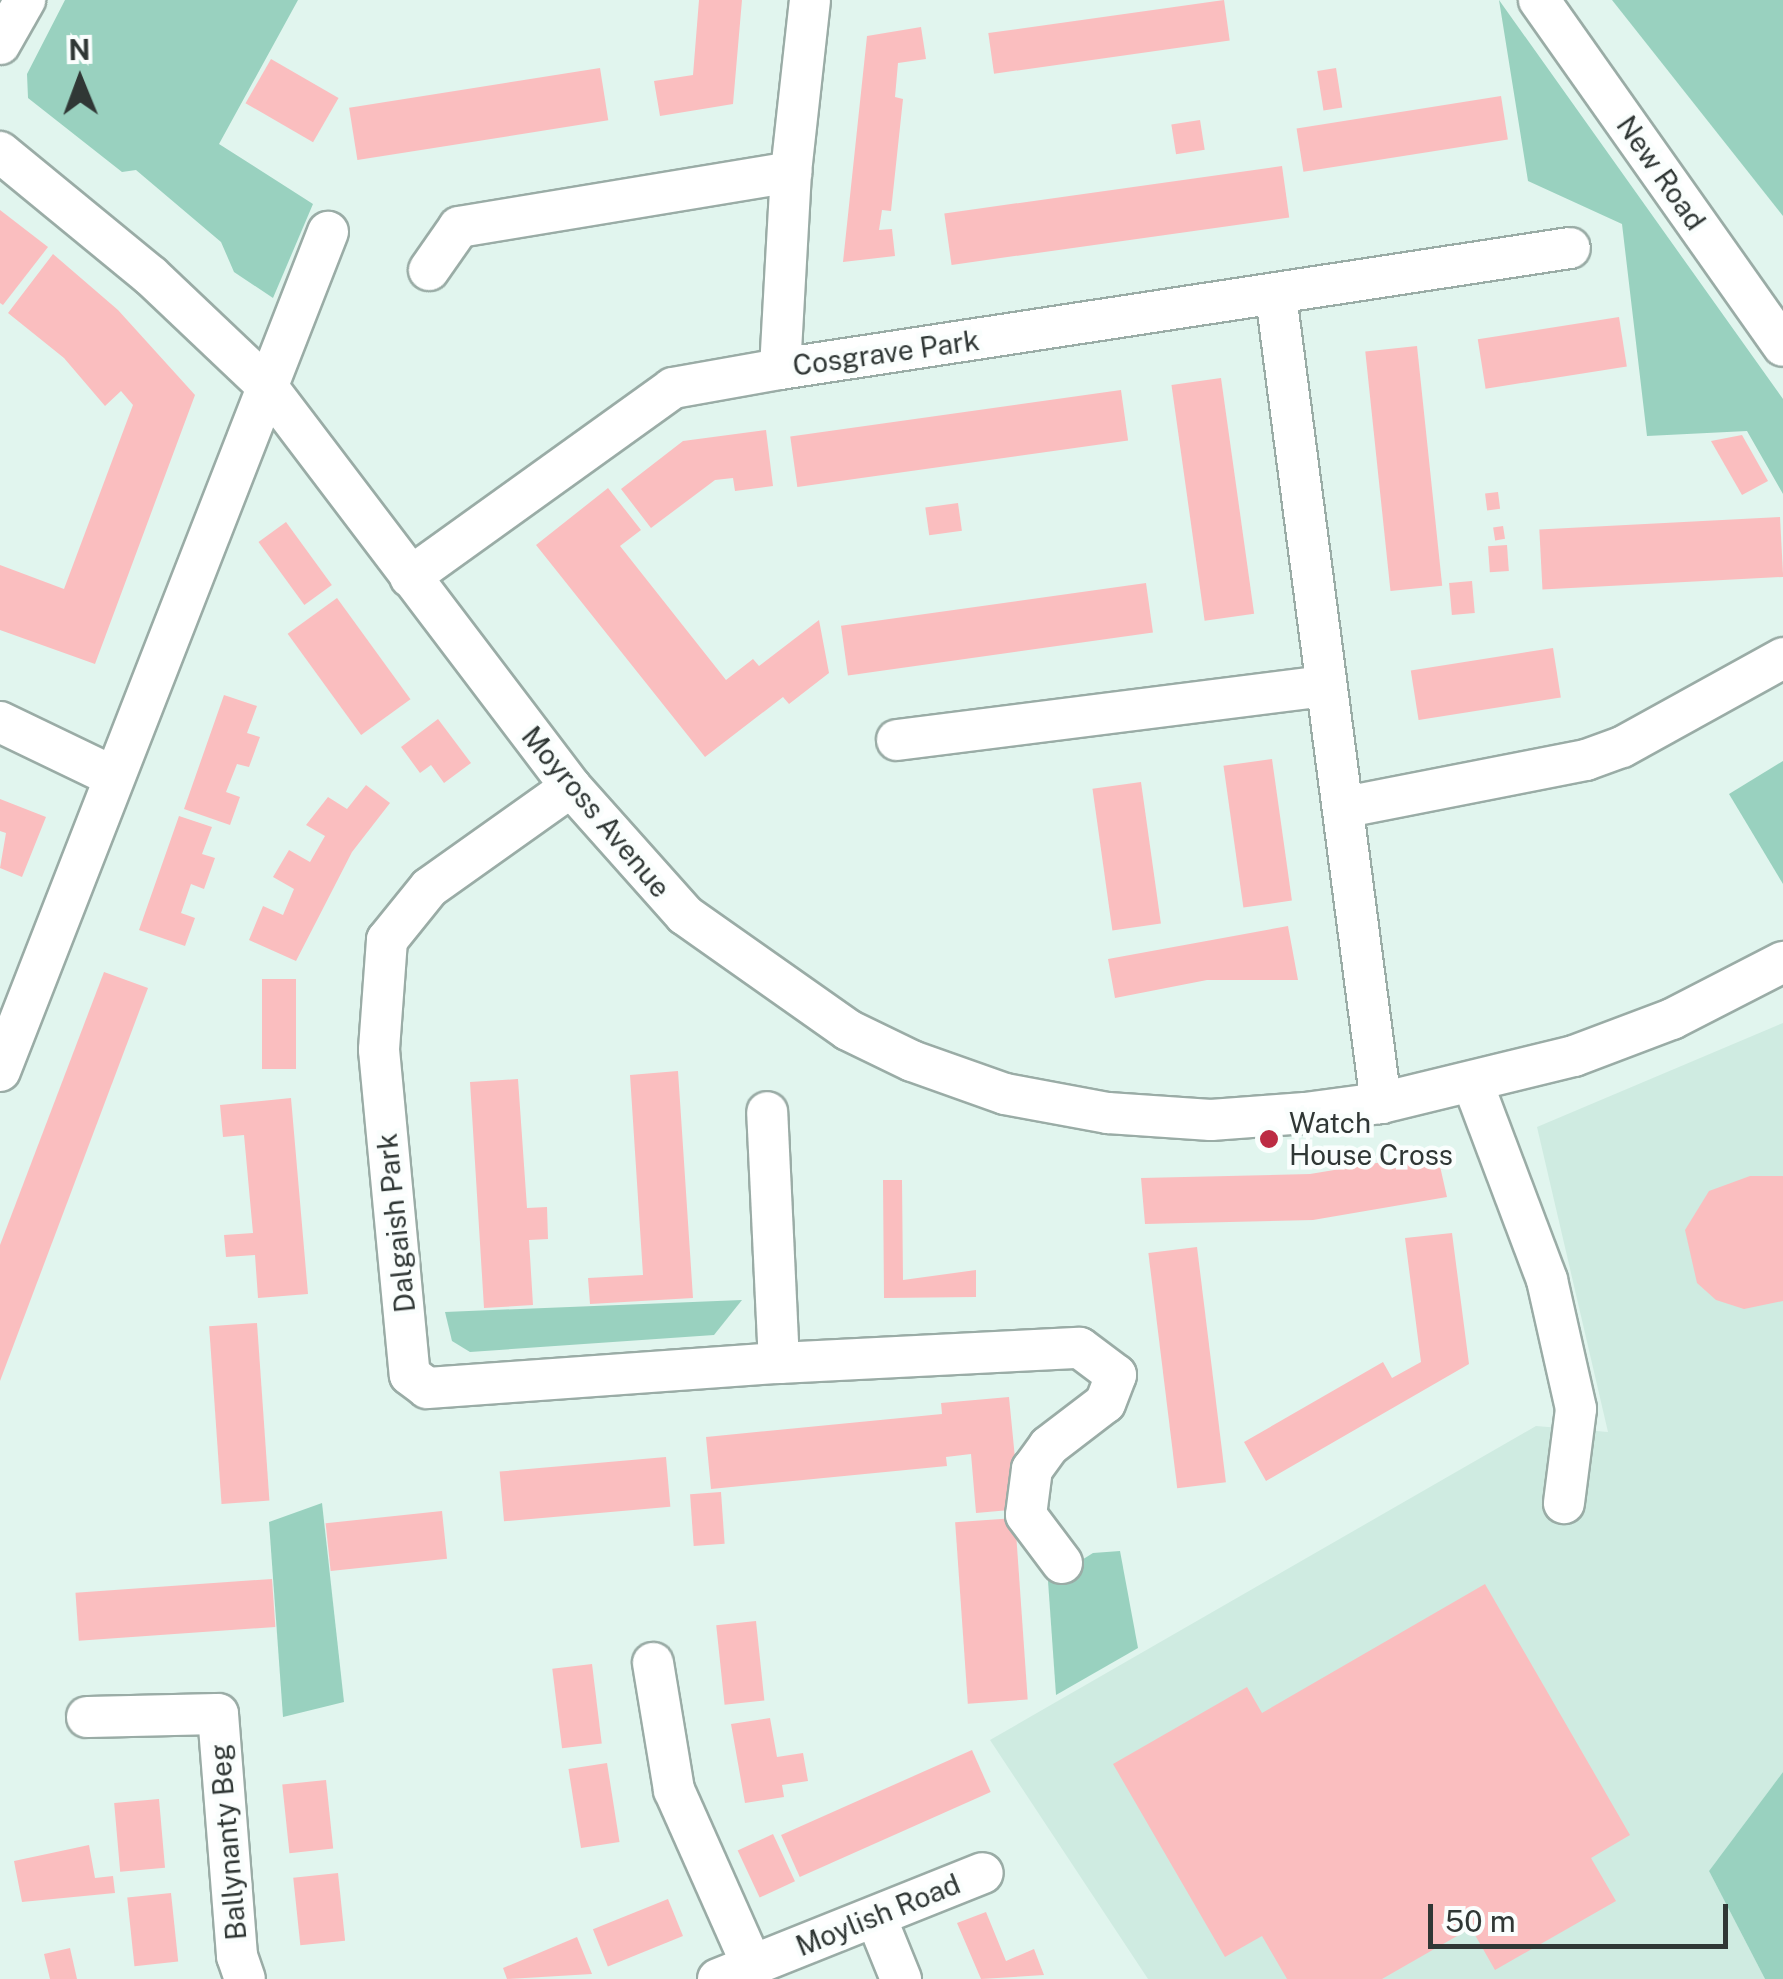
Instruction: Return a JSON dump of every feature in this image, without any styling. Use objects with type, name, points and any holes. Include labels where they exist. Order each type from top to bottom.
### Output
[{"type":"street","points":[[0,44],[24,0]]},
{"type":"street","name":"Cosgrave Park","points":[[810,0],[790,172],[780,369],[1570,248]]},
{"type":"street","name":"New Road","points":[[1538,0],[1783,346]]},
{"type":"street","name":"Moyross Avenue","points":[[0,152],[151,276],[266,385],[570,787],[685,915],[848,1030],[912,1061],[1005,1094],[1108,1113],[1211,1120],[1380,1103],[1473,1084],[1574,1056],[1672,1019],[1783,962]]},
{"type":"street","points":[[429,270],[459,227],[790,172]]},
{"type":"street","points":[[0,1071],[112,776],[328,232]]},
{"type":"street","points":[[1276,296],[1326,686],[1346,807],[1380,1103]]},
{"type":"street","points":[[410,577],[673,388],[780,369]]},
{"type":"street","points":[[1346,807],[1586,760],[1783,658]]},
{"type":"street","points":[[897,740],[1326,686]]},
{"type":"street","points":[[0,722],[112,776]]},
{"type":"street","name":"Dalgaish Park","points":[[570,787],[429,888],[387,940],[378,1050],[410,1375],[427,1388],[779,1363],[1080,1348],[1116,1375],[1105,1403],[1049,1446],[1032,1469],[1026,1515],[1062,1563]]},
{"type":"street","points":[[1473,1084],[1547,1280],[1576,1409],[1564,1503]]},
{"type":"street","points":[[767,1112],[779,1363]]},
{"type":"street","points":[[653,1663],[674,1790],[735,1972]]},
{"type":"street","name":"Ballynanty Beg","points":[[87,1717],[218,1714],[238,1956],[245,1979]]},
{"type":"street","name":"Moylish Road","points":[[735,1972],[877,1920],[982,1873]]},
{"type":"street","points":[[877,1920],[901,1979]]},
{"type":"shaded area","points":[[1783,1023],[1783,1772],[1709,1871],[1765,1979],[1148,1979],[990,1740],[1536,1426],[1608,1432],[1537,1127]]},
{"type":"green space","points":[[65,0],[298,0],[219,144],[313,204],[273,298],[234,272],[221,242],[136,170],[122,172],[28,98],[27,74]]},
{"type":"green space","points":[[1499,0],[1783,399],[1783,494],[1747,431],[1647,436],[1622,224],[1528,181]]},
{"type":"green space","points":[[1612,0],[1783,0],[1783,216]]},
{"type":"green space","points":[[1783,761],[1783,884],[1729,794]]},
{"type":"green space","points":[[742,1300],[714,1335],[470,1352],[452,1341],[445,1312]]},
{"type":"green space","points":[[322,1503],[344,1702],[283,1717],[269,1522]]},
{"type":"green space","points":[[1120,1551],[1138,1648],[1056,1695],[1048,1581],[1093,1553]]},
{"type":"green space","points":[[1783,1772],[1783,1979],[1765,1979],[1709,1871]]},
{"type":"building","points":[[699,0],[742,0],[733,104],[660,116],[654,81],[693,75]]},
{"type":"building","points":[[1224,0],[1230,41],[994,74],[988,33]]},
{"type":"building","points":[[921,27],[926,59],[898,63],[895,97],[903,99],[891,211],[882,210],[879,230],[892,229],[895,256],[843,262],[867,36]]},
{"type":"building","points":[[271,59],[339,98],[313,142],[246,103]]},
{"type":"building","points":[[600,68],[608,120],[357,160],[349,108]]},
{"type":"building","points":[[1336,68],[1342,108],[1323,110],[1317,71]]},
{"type":"building","points":[[1501,96],[1508,139],[1303,172],[1297,128]]},
{"type":"building","points":[[1200,120],[1205,150],[1176,154],[1171,125]]},
{"type":"building","points":[[1282,166],[1289,217],[952,265],[944,213]]},
{"type":"building","points":[[0,210],[48,247],[3,305],[0,303]]},
{"type":"building","points":[[53,254],[118,310],[195,395],[95,664],[0,630],[0,565],[64,589],[133,405],[121,391],[105,406],[64,358],[8,313]]},
{"type":"building","points":[[1619,317],[1627,366],[1486,389],[1478,339]]},
{"type":"building","points":[[1417,346],[1442,586],[1390,591],[1365,351]]},
{"type":"building","points":[[1221,378],[1254,614],[1205,621],[1171,385]]},
{"type":"building","points":[[1121,390],[1128,441],[797,487],[790,436]]},
{"type":"building","points":[[766,430],[773,486],[735,491],[733,478],[715,480],[651,528],[621,489],[683,441]]},
{"type":"building","points":[[1742,435],[1768,481],[1742,495],[1711,441]]},
{"type":"building","points":[[608,488],[641,530],[620,546],[726,680],[753,659],[759,666],[819,620],[829,673],[789,704],[783,697],[705,757],[536,545]]},
{"type":"building","points":[[1498,492],[1500,509],[1487,510],[1485,494]]},
{"type":"building","points":[[958,503],[962,531],[929,535],[925,508]]},
{"type":"building","points":[[1780,517],[1783,577],[1542,590],[1539,530]]},
{"type":"building","points":[[286,522],[332,585],[304,605],[258,542]]},
{"type":"building","points":[[1503,526],[1505,539],[1495,540],[1493,528]]},
{"type":"building","points":[[1507,545],[1509,571],[1490,572],[1488,546]]},
{"type":"building","points":[[1472,581],[1475,613],[1452,615],[1449,583]]},
{"type":"building","points":[[1146,583],[1153,633],[848,675],[841,626]]},
{"type":"building","points":[[337,598],[410,699],[361,735],[288,634]]},
{"type":"building","points":[[1553,648],[1561,697],[1419,720],[1411,671]]},
{"type":"building","points":[[224,695],[257,706],[247,733],[260,737],[249,767],[237,764],[226,792],[240,797],[230,825],[184,809]]},
{"type":"building","points":[[438,719],[471,763],[444,783],[431,765],[420,773],[401,747]]},
{"type":"building","points":[[1272,759],[1292,901],[1243,907],[1223,766]]},
{"type":"building","points":[[1141,782],[1161,924],[1112,930],[1092,789]]},
{"type":"building","points":[[366,785],[390,803],[352,852],[296,961],[249,940],[263,906],[283,915],[294,889],[273,877],[289,850],[310,862],[325,836],[306,825],[328,797],[347,809]]},
{"type":"building","points":[[0,799],[46,817],[22,877],[0,868],[6,833],[0,831]]},
{"type":"building","points":[[179,816],[212,827],[202,854],[215,858],[204,889],[191,884],[181,913],[195,918],[185,946],[139,930]]},
{"type":"building","points":[[1288,926],[1298,980],[1207,980],[1115,998],[1108,959]]},
{"type":"building","points":[[104,972],[148,988],[0,1381],[0,1245]]},
{"type":"building","points":[[262,979],[296,979],[296,1069],[262,1069]]},
{"type":"building","points":[[678,1071],[693,1298],[590,1304],[588,1278],[643,1275],[630,1075]]},
{"type":"building","points":[[518,1079],[527,1208],[547,1207],[548,1239],[529,1240],[533,1305],[484,1308],[470,1082]]},
{"type":"building","points":[[291,1098],[308,1294],[258,1298],[255,1255],[226,1257],[224,1235],[253,1233],[244,1135],[223,1137],[220,1105]]},
{"type":"building","points":[[1437,1153],[1447,1197],[1313,1220],[1145,1224],[1141,1178],[1310,1174]]},
{"type":"building","points":[[1750,1176],[1783,1176],[1783,1301],[1744,1309],[1716,1300],[1697,1283],[1685,1230],[1709,1191]]},
{"type":"building","points":[[883,1180],[902,1180],[903,1280],[976,1270],[976,1297],[884,1298]]},
{"type":"building","points":[[1452,1233],[1469,1364],[1266,1481],[1244,1442],[1383,1362],[1392,1378],[1421,1362],[1405,1238]]},
{"type":"building","points":[[1197,1247],[1226,1482],[1177,1488],[1148,1253]]},
{"type":"building","points":[[257,1323],[269,1501],[222,1504],[209,1326]]},
{"type":"building","points":[[1009,1397],[1020,1509],[976,1513],[971,1454],[946,1457],[947,1466],[711,1489],[706,1437],[942,1414],[941,1403]]},
{"type":"building","points":[[666,1457],[670,1507],[504,1521],[500,1472]]},
{"type":"building","points":[[721,1492],[725,1544],[694,1546],[690,1494]]},
{"type":"building","points":[[442,1511],[447,1559],[331,1571],[326,1523]]},
{"type":"building","points":[[1015,1518],[1028,1700],[968,1704],[955,1522]]},
{"type":"building","points":[[272,1579],[275,1627],[79,1641],[75,1593]]},
{"type":"building","points":[[1485,1584],[1630,1835],[1591,1858],[1616,1901],[1495,1970],[1471,1928],[1382,1979],[1287,1979],[1262,1936],[1225,1957],[1113,1764],[1247,1687],[1262,1713]]},
{"type":"building","points":[[756,1621],[764,1701],[725,1705],[716,1625]]},
{"type":"building","points":[[592,1664],[602,1743],[562,1748],[552,1669]]},
{"type":"building","points":[[770,1718],[777,1757],[803,1753],[808,1781],[782,1785],[784,1797],[745,1803],[731,1724]]},
{"type":"building","points":[[972,1750],[991,1792],[800,1877],[781,1835]]},
{"type":"building","points":[[607,1763],[620,1842],[581,1848],[568,1769]]},
{"type":"building","points":[[326,1780],[333,1849],[289,1853],[282,1785]]},
{"type":"building","points":[[159,1799],[165,1868],[120,1872],[114,1803]]},
{"type":"building","points":[[773,1834],[795,1881],[760,1898],[738,1850]]},
{"type":"building","points":[[89,1845],[95,1878],[113,1876],[115,1893],[22,1902],[14,1861]]},
{"type":"building","points":[[338,1873],[345,1941],[300,1945],[293,1878]]},
{"type":"building","points":[[171,1893],[178,1962],[134,1966],[127,1898]]},
{"type":"building","points":[[668,1899],[683,1936],[608,1966],[593,1929]]},
{"type":"building","points":[[986,1912],[1006,1961],[1034,1949],[1044,1975],[981,1979],[957,1923]]},
{"type":"building","points":[[577,1937],[592,1974],[507,1979],[503,1968]]},
{"type":"building","points":[[70,1948],[77,1979],[50,1979],[44,1954]]},
{"type":"place","name":"Watch House Cross","points":[[1269,1139]]}]
